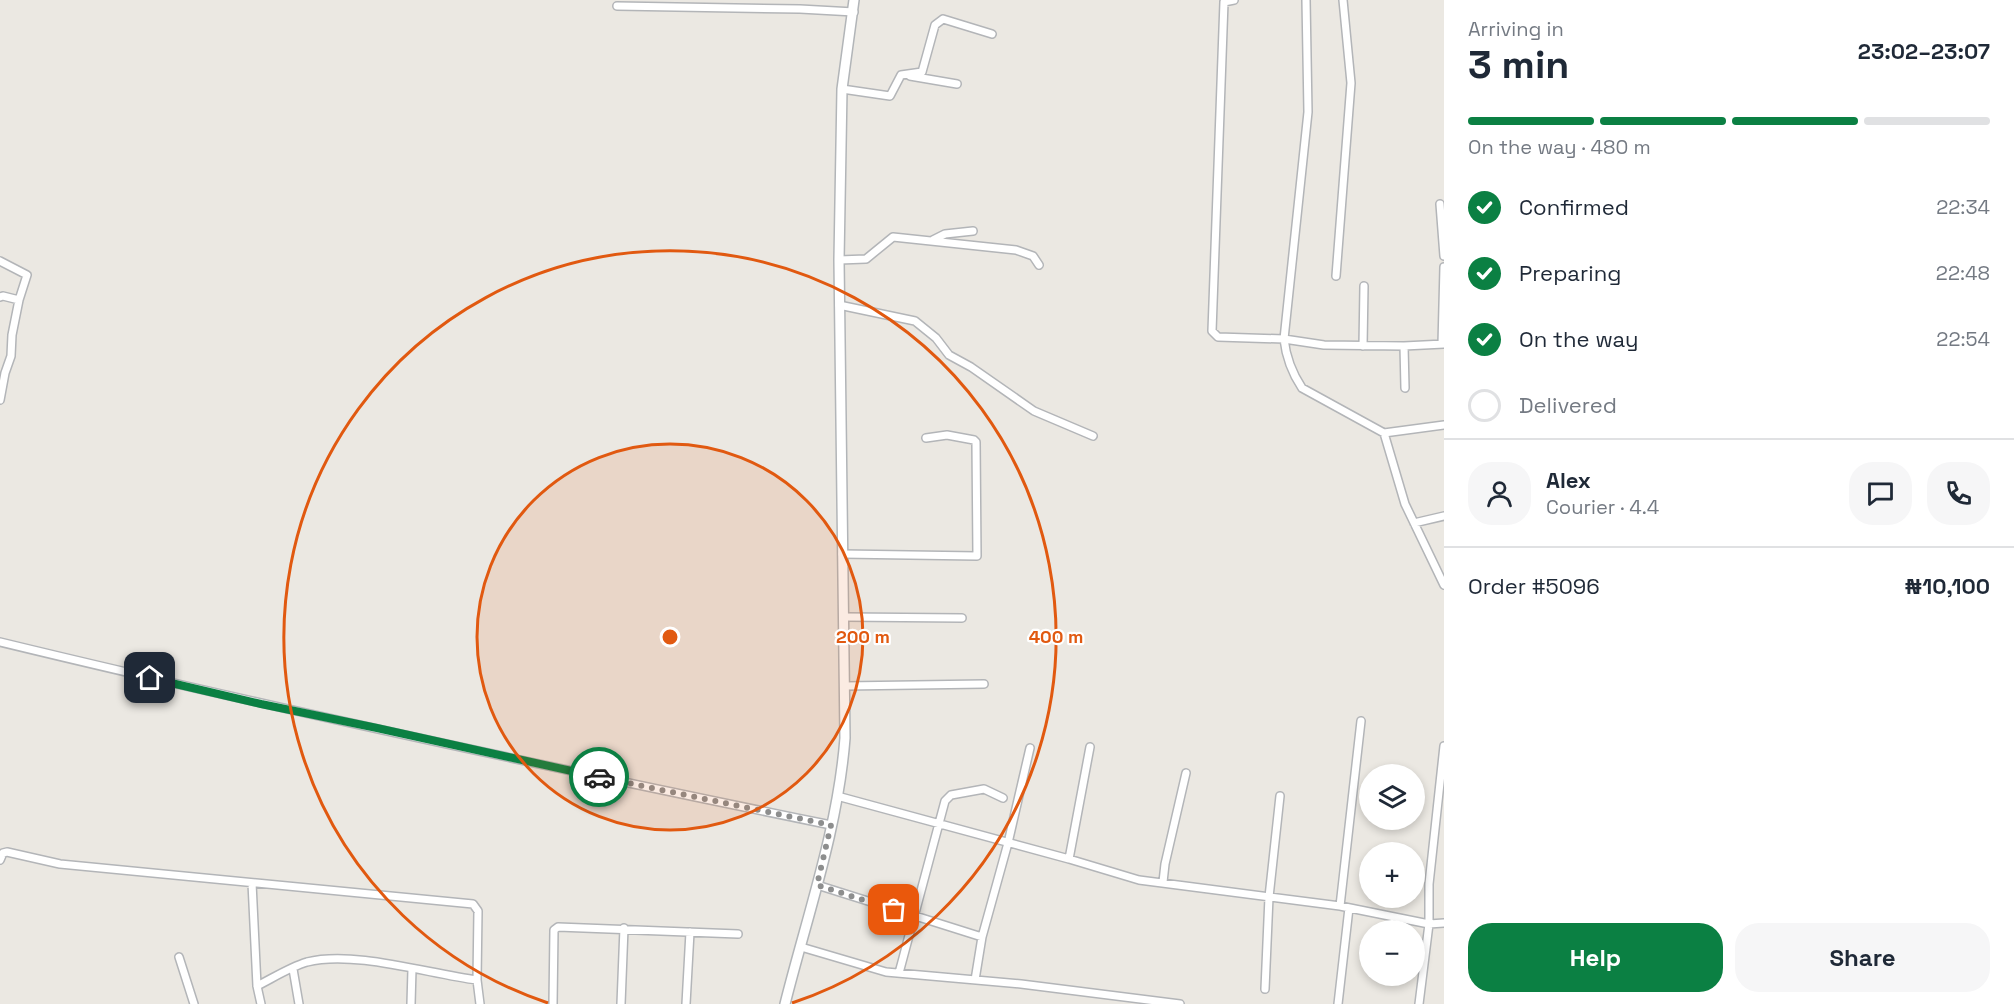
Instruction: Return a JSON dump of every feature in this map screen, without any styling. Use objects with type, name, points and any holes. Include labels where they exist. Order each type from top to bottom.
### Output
[{"type":"main road","points":[[785,1004],[831,825],[845,738],[838,260],[842,89],[854,0]]},
{"type":"street","points":[[1234,0],[1224,2],[1212,332],[1218,337],[1284,339],[1324,345],[1443,344],[1444,267]]},
{"type":"street","points":[[1306,0],[1308,112],[1284,339],[1285,352],[1302,387],[1384,433],[1444,425]]},
{"type":"street","points":[[1336,276],[1352,82],[1343,0]]},
{"type":"street","points":[[617,6],[854,12]]},
{"type":"street","points":[[901,75],[922,72],[935,25],[943,19],[992,34]]},
{"type":"street","points":[[842,89],[890,96],[901,75]]},
{"type":"street","points":[[901,75],[957,84]]},
{"type":"street","points":[[1440,204],[1444,256]]},
{"type":"street","points":[[931,241],[945,234],[974,231]]},
{"type":"street","points":[[838,260],[862,261],[893,237],[1016,250],[1033,256],[1039,265]]},
{"type":"street","points":[[0,261],[27,275],[12,335],[12,356],[5,373],[0,400]]},
{"type":"street","points":[[1363,346],[1364,286]]},
{"type":"street","points":[[0,297],[20,300]]},
{"type":"street","points":[[839,305],[915,321],[936,338],[949,355],[971,367],[1034,411],[1093,436]]},
{"type":"street","points":[[1404,346],[1405,388]]},
{"type":"street","points":[[1384,433],[1405,504],[1444,585]]},
{"type":"street","points":[[842,554],[977,556],[976,442],[947,435],[926,438]]},
{"type":"street","points":[[1414,523],[1444,516]]},
{"type":"street","points":[[845,617],[962,618]]},
{"type":"street","points":[[0,642],[261,704],[831,825]]},
{"type":"street","points":[[845,686],[984,684]]},
{"type":"street","points":[[1340,906],[1361,722]]},
{"type":"street","points":[[1419,1004],[1429,924],[1429,884],[1444,746]]},
{"type":"street","points":[[1069,859],[1090,747]]},
{"type":"street","points":[[975,980],[982,937],[1008,843],[1030,748]]},
{"type":"street","points":[[1163,882],[1186,774]]},
{"type":"street","points":[[899,973],[945,801],[951,795],[984,789],[1003,798]]},
{"type":"street","points":[[837,796],[1138,880],[1340,906],[1429,924],[1444,923]]},
{"type":"street","points":[[1265,989],[1269,897],[1280,796]]},
{"type":"street","points":[[0,860],[3,853],[8,852],[60,864],[473,904],[478,911],[477,980],[480,1004]]},
{"type":"street","points":[[252,883],[257,986],[261,1004]]},
{"type":"street","points":[[817,885],[982,937]]},
{"type":"street","points":[[1338,1004],[1349,908]]},
{"type":"street","points":[[553,1004],[554,930],[562,927],[624,928],[738,934]]},
{"type":"street","points":[[621,1004],[624,928]]},
{"type":"street","points":[[686,1004],[690,932]]},
{"type":"street","points":[[801,947],[886,972],[975,980],[1121,1001],[1180,1004]]},
{"type":"street","points":[[179,957],[194,1004]]},
{"type":"street","points":[[257,986],[306,962],[329,959],[392,964],[477,980]]},
{"type":"street","points":[[293,969],[299,1004]]},
{"type":"street","points":[[411,1004],[412,969]]},
{"type":"way so far","points":[[599,777],[831,825],[817,885],[894,910]]},
{"type":"route","points":[[150,678],[599,777]]}]
